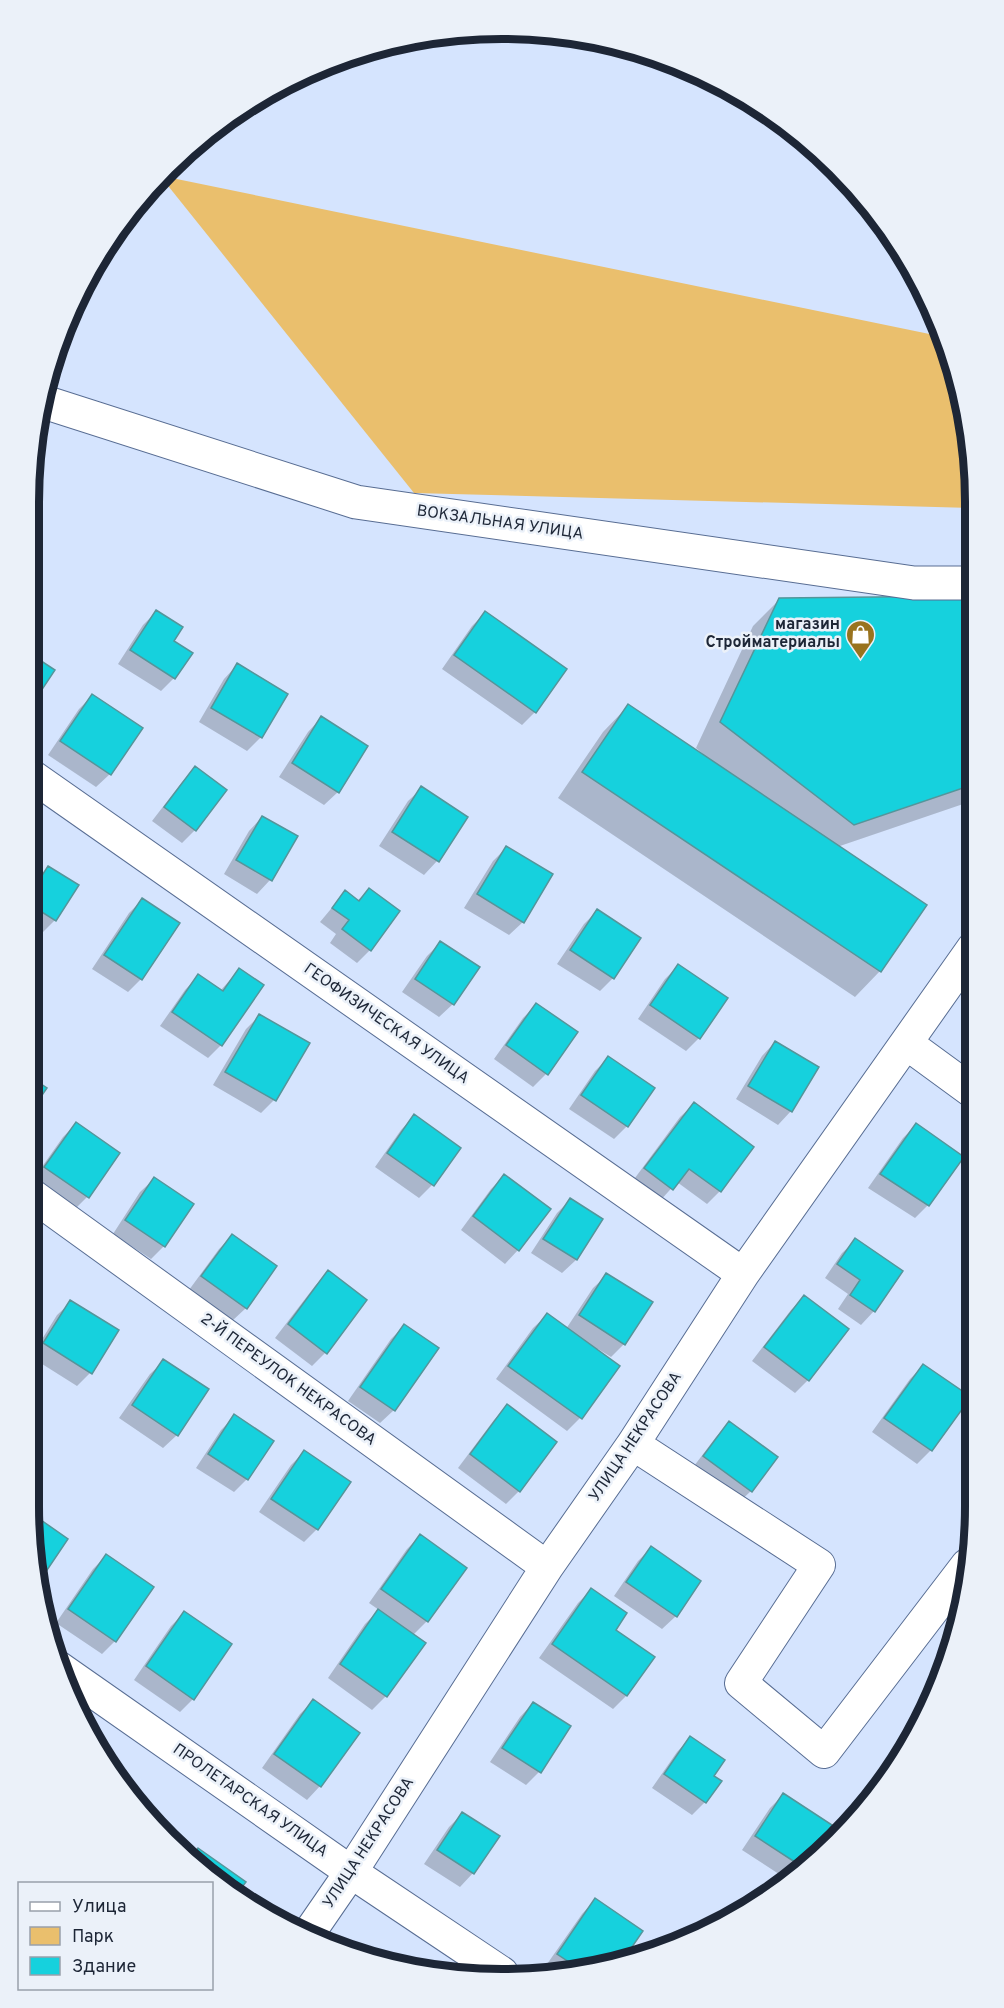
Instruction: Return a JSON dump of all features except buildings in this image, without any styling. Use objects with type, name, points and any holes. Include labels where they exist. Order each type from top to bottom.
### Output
[{"type":"main road","name":"ВОКЗАЛЬНАЯ УЛИЦА","points":[[50,404],[356,502],[914,583],[965,583]]},
{"type":"street","name":"ГЕОФИЗИЧЕСКАЯ УЛИЦА","points":[[39,781],[743,1274]]},
{"type":"street","name":"УЛИЦА НЕКРАСОВА","points":[[312,1928],[743,1274],[965,959]]},
{"type":"street","points":[[906,1044],[965,1086]]},
{"type":"street","name":"2-Й ПЕРЕУЛОК НЕКРАСОВА","points":[[39,1200],[548,1567]]},
{"type":"street","points":[[633,1444],[819,1565],[741,1683],[824,1752],[960,1575]]},
{"type":"street","name":"ПРОЛЕТАРСКАЯ УЛИЦА","points":[[72,1677],[351,1872],[496,1969]]},
{"type":"green space","points":[[172,178],[934,335],[956,412],[964,472],[965,508],[414,493],[167,184]]},
{"type":"place","name":"магазин Стройматериалы","points":[[861,660]]}]
